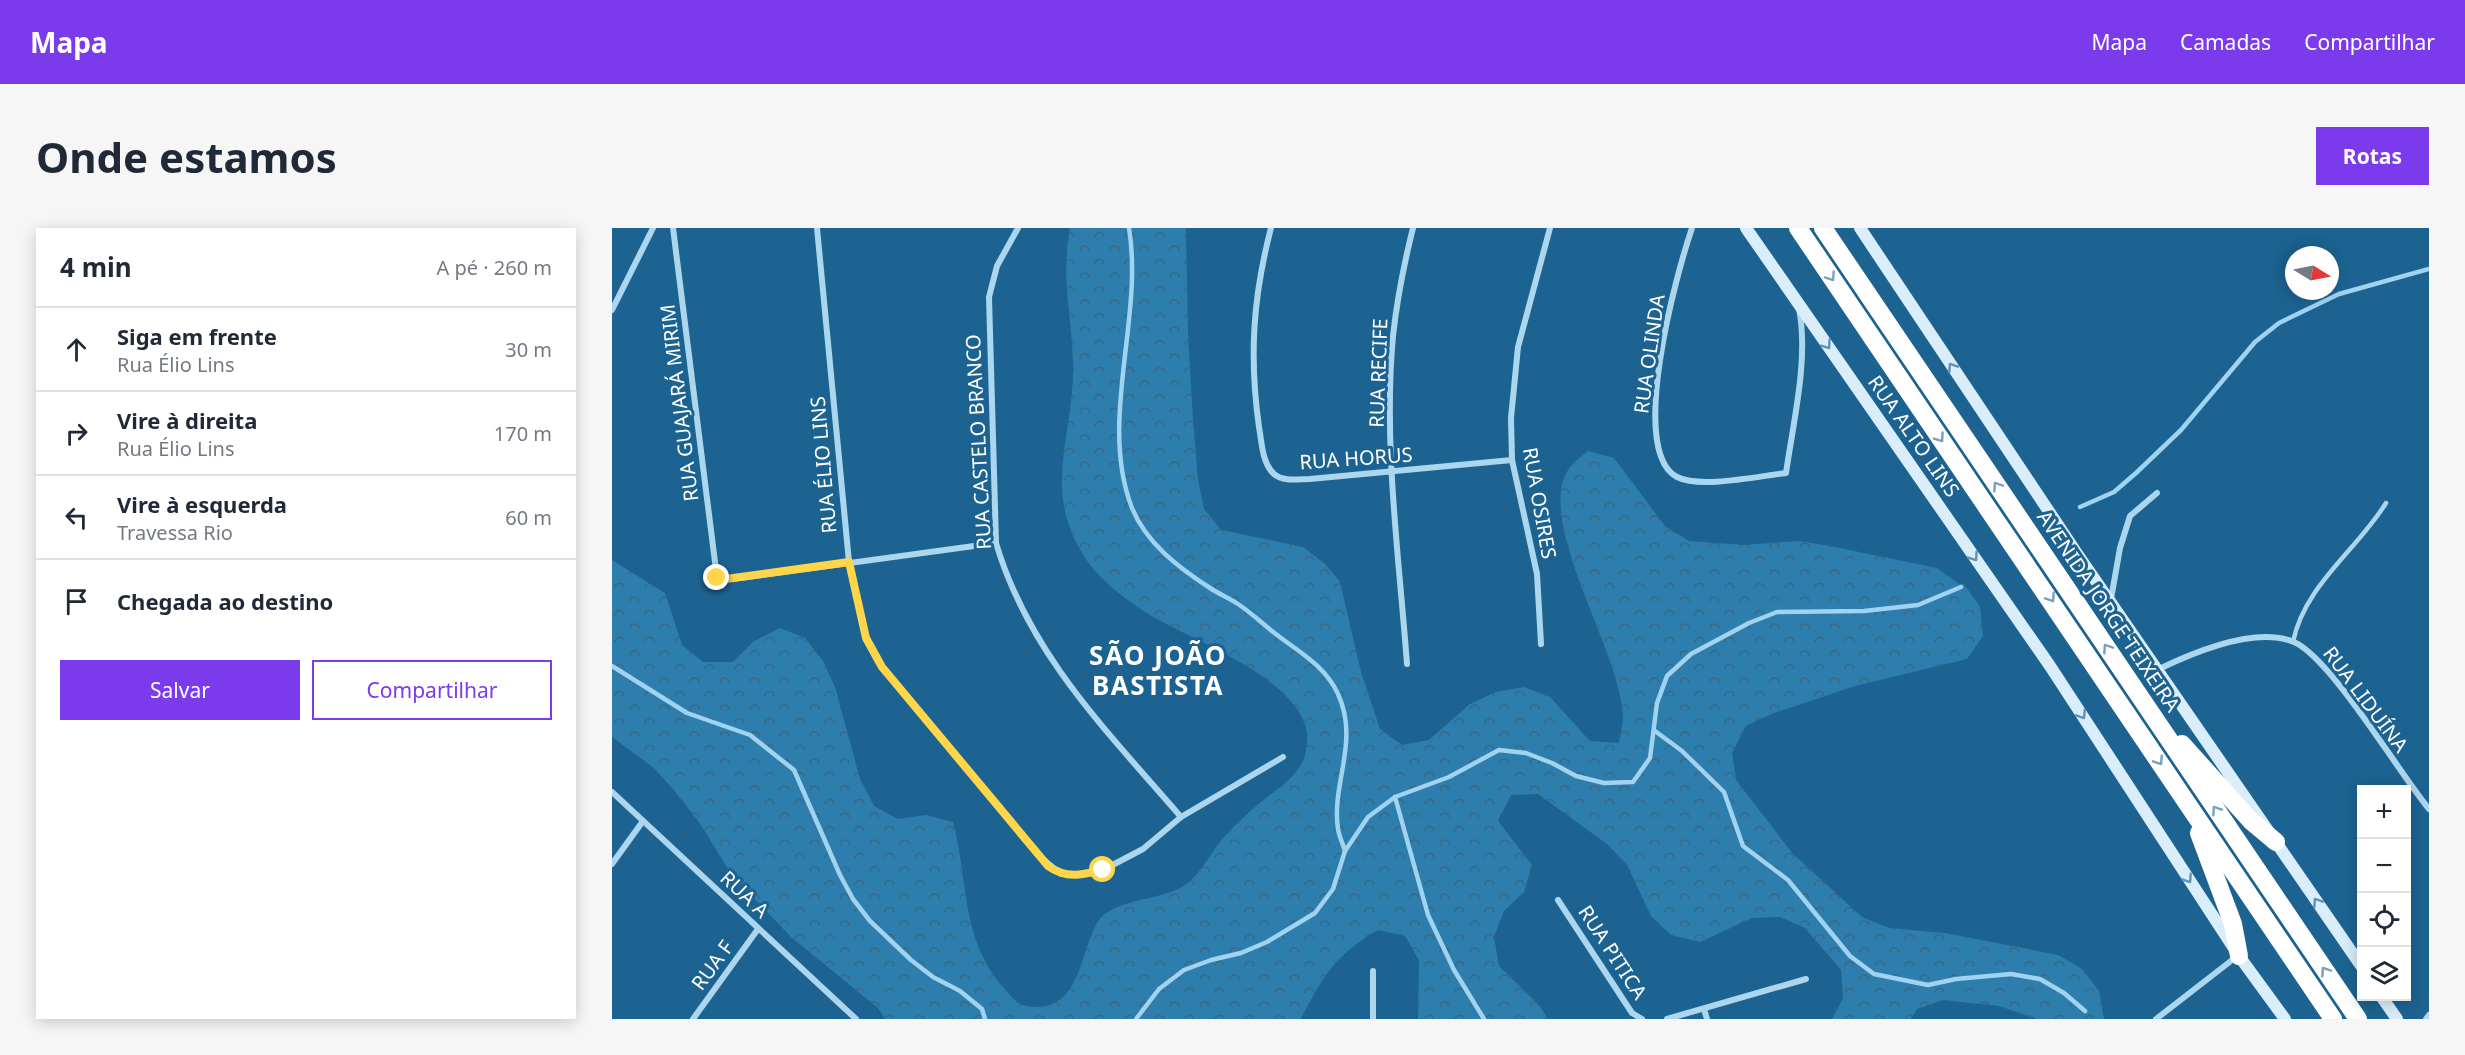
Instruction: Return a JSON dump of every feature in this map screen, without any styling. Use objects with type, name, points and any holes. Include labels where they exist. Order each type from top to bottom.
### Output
[{"type":"highway","name":"AVENIDA JORGE TEIXEIRA","points":[[1798,228],[2037,578],[2333,1019]]},
{"type":"highway","name":"AVENIDA JORGE TEIXEIRA","points":[[1823,228],[2358,1019]]},
{"type":"highway","points":[[2126,676],[2251,821],[2276,842]]},
{"type":"highway","points":[[2190,808],[2233,924],[2239,956]]},
{"type":"main road","name":"RUA ALTO LINS","points":[[1746,228],[2050,666],[2239,956],[2285,1019]]},
{"type":"main road","points":[[1860,228],[2111,603],[2357,961]]},
{"type":"main road","points":[[2384,1001],[2397,1019]]},
{"type":"street","points":[[612,310],[653,228]]},
{"type":"street","name":"RUA GUAJARÁ MIRIM","points":[[673,228],[678,249],[716,575],[726,579],[849,562]]},
{"type":"street","name":"RUA ÉLIO LINS","points":[[818,228],[849,562],[859,616],[875,658],[1048,866],[1061,874],[1068,875],[1103,870],[1143,849],[1181,817],[1282,757]]},
{"type":"street","name":"RUA CASTELO BRANCO","points":[[1018,228],[997,266],[989,297],[996,543],[1003,567],[1027,619],[1060,674],[1181,817]]},
{"type":"street","name":"RUA HORUS","points":[[1270,228],[1257,291],[1253,334],[1253,380],[1266,462],[1274,474],[1284,479],[1393,473],[1512,460]]},
{"type":"street","name":"RUA RECIFE","points":[[1407,664],[1393,473],[1393,339],[1399,291],[1413,228]]},
{"type":"street","name":"RUA OSIRES","points":[[1541,645],[1537,574],[1512,460],[1511,418],[1518,347],[1550,228]]},
{"type":"street","name":"RUA OLINDA","points":[[1692,228],[1678,267],[1660,363],[1655,431],[1660,458],[1670,472],[1691,481],[1786,473],[1802,348],[1802,326],[1797,303]]},
{"type":"street","points":[[2111,603],[2120,548],[2130,516],[2157,493]]},
{"type":"street","points":[[849,562],[996,543]]},
{"type":"street","name":"RUA LIDUÍNA","points":[[2157,670],[2217,645],[2236,641],[2275,639],[2293,642],[2321,662],[2429,809]]},
{"type":"street","name":"RUA A","points":[[612,792],[856,1019]]},
{"type":"street","points":[[612,864],[643,821]]},
{"type":"street","name":"RUA PITICA","points":[[1558,900],[1632,1013],[1642,1019]]},
{"type":"street","name":"RUA F","points":[[693,1019],[758,929]]},
{"type":"street","points":[[2156,1019],[2239,956]]},
{"type":"street","points":[[1372,971],[1373,1019]]},
{"type":"street","points":[[1668,1019],[1806,979]]},
{"type":"street","points":[[1704,1009],[1707,1019]]},
{"type":"lane","points":[[2293,642],[2298,624],[2316,591],[2373,525],[2386,503]]},
{"type":"green space","points":[[1070,228],[1186,228],[1188,335],[1193,420],[1198,479],[1204,509],[1221,530],[1303,547],[1325,564],[1340,582],[1361,672],[1380,729],[1402,745],[1429,740],[1470,704],[1496,692],[1524,687],[1550,697],[1590,741],[1619,743],[1623,716],[1619,689],[1570,554],[1562,522],[1561,493],[1568,470],[1588,451],[1614,458],[1665,526],[1689,541],[1744,545],[1798,541],[1825,545],[1937,568],[1959,584],[1964,584],[1980,607],[1983,636],[1967,659],[1855,686],[1774,713],[1746,726],[1732,753],[1736,780],[1793,854],[1862,917],[1889,928],[1945,933],[2058,955],[2082,969],[2099,991],[2104,1019],[2037,1019],[1999,1006],[1943,1000],[1917,1009],[1911,1019],[1832,1019],[1843,998],[1841,970],[1805,928],[1780,917],[1752,918],[1700,942],[1671,935],[1651,916],[1627,865],[1607,844],[1538,794],[1511,795],[1498,821],[1532,865],[1524,892],[1504,911],[1494,937],[1499,966],[1539,1005],[1548,1019],[1418,1019],[1419,960],[1405,936],[1378,930],[1351,948],[1332,968],[1316,990],[1301,1019],[885,1019],[878,1008],[791,937],[731,874],[701,825],[673,789],[654,768],[612,737],[612,560],[665,593],[682,645],[703,662],[733,662],[753,642],[780,628],[805,638],[823,661],[835,687],[860,779],[874,806],[898,819],[926,815],[953,822],[973,930],[990,970],[1010,995],[1022,1005],[1042,1007],[1056,1002],[1067,993],[1075,980],[1099,920],[1114,908],[1171,892],[1187,884],[1234,827],[1294,775],[1306,752],[1307,739],[1307,732],[1299,712],[1284,694],[1241,663],[1150,615],[1123,596],[1090,565],[1071,531],[1064,506],[1062,482],[1073,386],[1066,279]]},
{"type":"waterway","points":[[1129,228],[1132,263],[1131,298],[1120,405],[1119,440],[1123,474],[1132,508],[1146,532],[1175,563],[1249,612],[1313,662],[1333,685],[1344,712],[1346,729],[1346,746],[1337,812],[1339,832],[1345,851]]},
{"type":"waterway","points":[[2080,507],[2114,492],[2136,473],[2181,430],[2255,342],[2279,323],[2339,294],[2429,269]]},
{"type":"waterway","points":[[1136,1019],[1159,989],[1184,970],[1211,960],[1241,953],[1267,942],[1315,913],[1333,889],[1345,851],[1368,817],[1395,797],[1449,777],[1499,750],[1526,753],[1576,776],[1604,783],[1633,782],[1650,758],[1657,703],[1667,676],[1691,654],[1749,623],[1777,612],[1864,611],[1918,605],[1961,587]]},
{"type":"waterway","points":[[612,666],[687,713],[750,735],[794,770],[840,875],[853,899],[870,921],[911,960],[933,977],[960,991],[982,1009],[985,1019]]},
{"type":"waterway","points":[[1655,731],[1682,751],[1724,792],[1743,846],[1788,880],[1850,956],[1874,974],[1928,985],[1956,979],[2011,974],[2040,979],[2064,993],[2085,1011]]},
{"type":"waterway","points":[[1395,797],[1428,915],[1454,970],[1484,1019]]},
{"type":"district","name":"SÃO JOÃO BASTISTA","points":[[1158,670]]},
{"type":"route","points":[[717,578],[726,579],[849,562],[859,616],[870,649],[882,667],[1048,866],[1061,874],[1068,875],[1103,870]]}]
